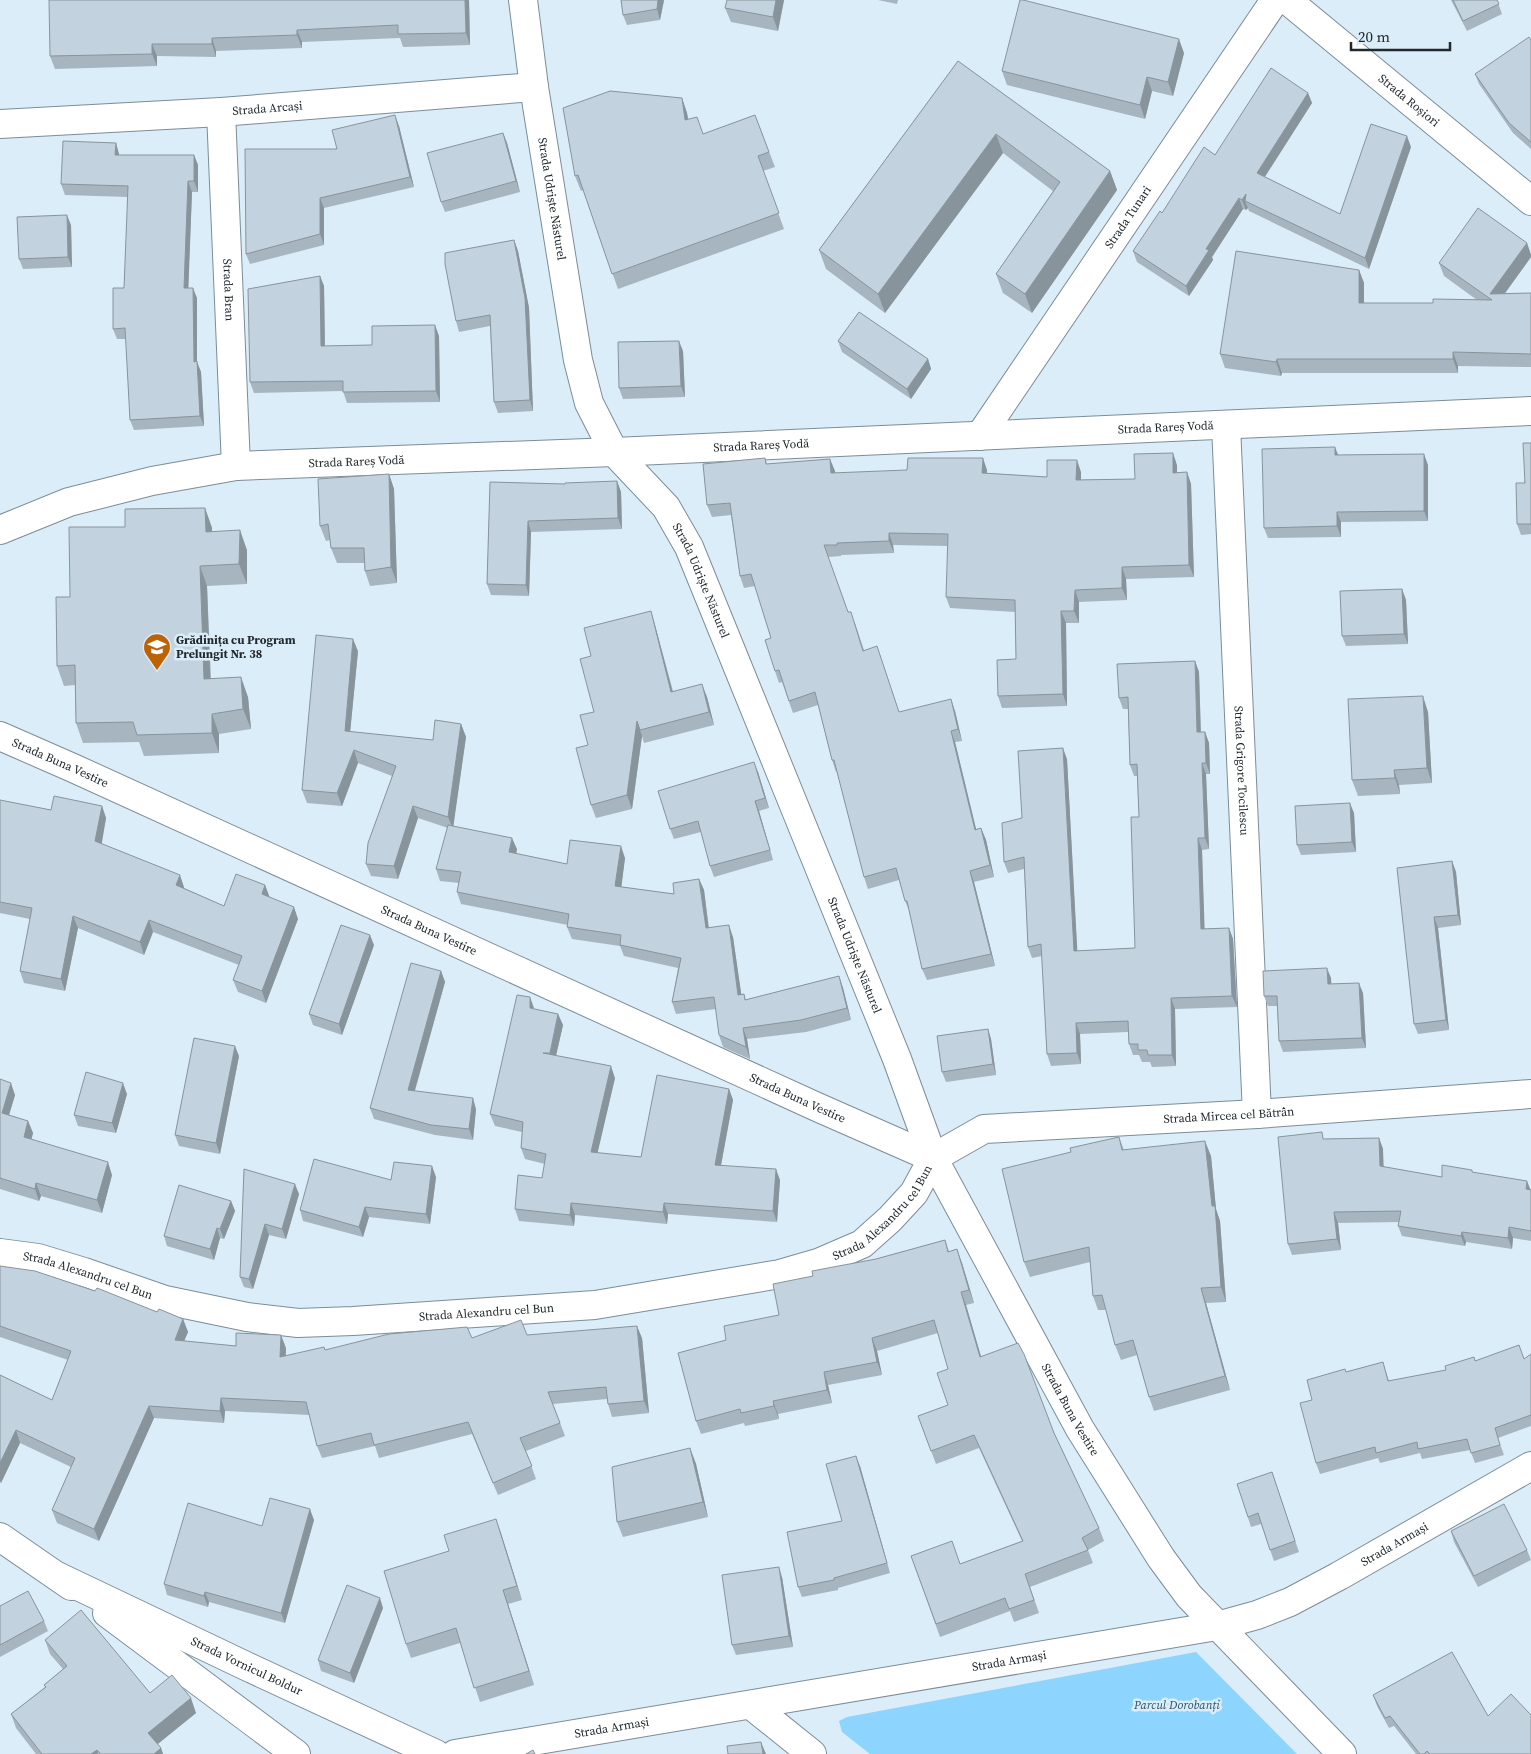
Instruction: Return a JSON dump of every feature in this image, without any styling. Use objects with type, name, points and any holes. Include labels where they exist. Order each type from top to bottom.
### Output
[{"type":"street","name":"Strada Udriște Năsturel","points":[[523,0],[534,87],[578,360],[589,403],[614,452],[666,508],[689,547],[897,1059],[933,1158]]},
{"type":"street","name":"Strada Tunari","points":[[980,436],[1275,0]]},
{"type":"street","name":"Strada Roșiori","points":[[1287,0],[1531,201]]},
{"type":"street","name":"Strada Arcași","points":[[0,124],[221,112],[534,87]]},
{"type":"street","name":"Strada Bran","points":[[221,112],[236,466]]},
{"type":"street","name":"Strada Rareș Vodă","points":[[0,530],[69,502],[152,481],[236,466],[614,452],[1531,412]]},
{"type":"street","name":"Strada Grigore Tocilescu","points":[[1226,426],[1257,1114]]},
{"type":"street","name":"Strada Buna Vestire","points":[[0,736],[933,1158],[1080,1429],[1160,1558],[1189,1596],[1342,1754]]},
{"type":"street","name":"Strada Mircea cel Bătrân","points":[[933,1158],[984,1129],[1257,1114],[1531,1094]]},
{"type":"street","name":"Strada Alexandru cel Bun","points":[[0,1253],[38,1258],[166,1300],[247,1317],[298,1323],[595,1305],[780,1274],[818,1262],[862,1244],[890,1219],[914,1193],[933,1158]]},
{"type":"street","name":"Strada Armași","points":[[455,1754],[1217,1626],[1257,1615],[1290,1602],[1531,1466]]},
{"type":"street","name":"Strada Vornicul Boldur","points":[[0,1537],[58,1576],[296,1754]]},
{"type":"street","name":"Strada Vornicul Boldur","points":[[58,1576],[255,1671],[436,1754]]},
{"type":"street","points":[[751,1705],[812,1754]]},
{"type":"green space","name":"Parcul Dorobanți","points":[[1196,1652],[1297,1754],[870,1754],[842,1732],[839,1721],[847,1717]]},
{"type":"building","points":[[49,0],[465,0],[466,33],[398,34],[398,25],[297,30],[297,35],[212,38],[212,44],[152,44],[152,54],[50,56]]},
{"type":"building","points":[[621,0],[658,0],[657,9],[623,15]]},
{"type":"building","points":[[727,0],[776,0],[773,17],[725,8]]},
{"type":"building","points":[[1020,0],[1179,39],[1168,82],[1147,77],[1140,105],[1002,71]]},
{"type":"building","points":[[1453,0],[1497,0],[1499,4],[1463,21]]},
{"type":"building","points":[[1529,37],[1531,40],[1531,142],[1509,123],[1475,74]]},
{"type":"building","points":[[958,61],[1110,171],[1025,294],[996,274],[1060,182],[996,134],[878,294],[819,250]]},
{"type":"building","points":[[1271,68],[1308,93],[1257,173],[1340,214],[1371,124],[1407,136],[1365,258],[1245,201],[1246,194],[1242,200],[1239,198],[1206,249],[1209,250],[1186,286],[1133,251],[1160,211],[1162,213],[1204,147],[1215,155]]},
{"type":"building","points":[[610,91],[682,98],[685,120],[697,117],[703,134],[755,115],[769,152],[758,156],[779,213],[612,274],[578,175],[575,176],[563,108]]},
{"type":"building","points":[[395,115],[410,177],[320,198],[320,234],[246,254],[245,149],[337,149],[332,130]]},
{"type":"building","points":[[503,133],[516,181],[441,202],[427,153]]},
{"type":"building","points":[[63,141],[116,143],[115,155],[194,155],[194,181],[188,181],[184,288],[193,288],[194,362],[197,361],[200,416],[130,420],[125,328],[113,329],[113,288],[124,288],[128,186],[61,184]]},
{"type":"building","points":[[1478,208],[1527,243],[1490,294],[1531,293],[1531,354],[1453,352],[1453,359],[1277,359],[1276,362],[1220,354],[1236,251],[1359,270],[1359,303],[1433,303],[1433,299],[1492,300],[1439,263]]},
{"type":"building","points":[[67,215],[68,257],[19,259],[17,217]]},
{"type":"building","points":[[514,240],[525,298],[530,400],[494,402],[490,315],[456,321],[445,264],[445,253]]},
{"type":"building","points":[[320,276],[321,346],[372,345],[372,326],[435,325],[436,391],[343,392],[343,381],[250,382],[248,289]]},
{"type":"building","points":[[859,312],[928,359],[907,389],[838,341]]},
{"type":"building","points":[[679,341],[681,386],[619,388],[618,342]]},
{"type":"building","points":[[1523,443],[1531,443],[1531,524],[1517,524],[1516,483],[1525,483]]},
{"type":"building","points":[[1335,447],[1335,455],[1424,454],[1424,511],[1337,512],[1337,526],[1264,528],[1262,449]]},
{"type":"building","points":[[1173,453],[1173,473],[1187,472],[1189,565],[1122,567],[1122,588],[1075,590],[1074,611],[1061,611],[1063,694],[998,696],[997,660],[1016,659],[1015,600],[946,597],[948,534],[889,533],[889,541],[824,545],[848,612],[851,612],[863,651],[877,646],[899,712],[951,699],[958,729],[951,731],[975,830],[981,828],[990,865],[970,871],[991,954],[922,969],[907,901],[905,901],[896,868],[864,877],[815,692],[789,701],[779,670],[775,671],[765,640],[771,638],[751,574],[740,576],[730,503],[707,505],[703,464],[765,458],[766,464],[830,459],[831,473],[907,470],[908,458],[983,458],[982,473],[1047,477],[1047,460],[1077,460],[1076,480],[1135,479],[1134,454]]},
{"type":"building","points":[[389,474],[391,567],[365,571],[364,548],[331,548],[328,524],[320,526],[318,479]]},
{"type":"building","points":[[617,481],[618,518],[528,521],[526,585],[487,584],[490,482],[565,484]]},
{"type":"building","points":[[205,508],[206,532],[240,530],[239,564],[200,566],[204,679],[241,677],[243,709],[212,714],[212,733],[137,735],[133,722],[76,723],[75,665],[57,666],[56,597],[70,597],[69,527],[125,527],[125,509]]},
{"type":"building","points":[[1402,589],[1404,634],[1342,636],[1340,591]]},
{"type":"building","points":[[651,611],[671,692],[702,684],[709,712],[640,730],[637,721],[627,795],[591,805],[576,748],[588,745],[580,715],[594,712],[580,659],[591,656],[584,628]]},
{"type":"building","points":[[316,635],[353,639],[345,731],[433,740],[435,720],[461,724],[448,817],[413,806],[394,866],[366,864],[368,843],[396,766],[354,750],[337,793],[302,790]]},
{"type":"building","points":[[1195,661],[1197,732],[1205,732],[1206,763],[1202,763],[1205,838],[1198,838],[1201,929],[1229,928],[1232,996],[1171,998],[1172,1055],[1148,1055],[1147,1050],[1138,1050],[1138,1044],[1129,1044],[1128,1021],[1076,1023],[1077,1053],[1047,1054],[1041,944],[1028,947],[1024,857],[1004,862],[1002,823],[1022,818],[1018,751],[1063,748],[1074,951],[1135,948],[1131,817],[1139,817],[1137,764],[1130,765],[1128,697],[1119,698],[1117,664]]},
{"type":"building","points":[[1423,696],[1427,768],[1394,770],[1395,778],[1352,780],[1348,699]]},
{"type":"building","points":[[754,762],[765,798],[755,801],[770,850],[710,866],[698,821],[670,829],[658,791]]},
{"type":"building","points":[[54,796],[102,806],[95,841],[180,875],[176,885],[224,906],[236,874],[265,885],[262,894],[294,907],[262,991],[233,980],[242,956],[149,920],[140,942],[73,916],[61,979],[20,971],[32,908],[0,902],[0,800],[51,810]]},
{"type":"building","points":[[1350,803],[1352,842],[1297,845],[1295,806]]},
{"type":"building","points":[[448,825],[512,838],[509,852],[567,864],[570,840],[621,846],[615,886],[674,894],[673,883],[699,879],[706,928],[729,925],[738,995],[744,994],[745,1000],[839,976],[847,1008],[801,1020],[743,1028],[746,1047],[719,1035],[714,997],[672,1002],[681,958],[620,945],[621,935],[567,927],[569,914],[457,892],[461,872],[436,869]]},
{"type":"building","points":[[1452,861],[1458,915],[1434,917],[1446,1020],[1414,1024],[1397,868]]},
{"type":"building","points":[[341,925],[370,935],[339,1024],[309,1014]]},
{"type":"building","points":[[411,963],[441,971],[408,1090],[473,1098],[469,1129],[431,1125],[370,1108]]},
{"type":"building","points":[[1327,968],[1328,984],[1359,983],[1362,1038],[1279,1041],[1277,996],[1264,996],[1263,971]]},
{"type":"building","points":[[517,995],[530,997],[530,1008],[558,1014],[550,1053],[543,1053],[611,1066],[591,1152],[641,1157],[657,1075],[729,1089],[715,1165],[776,1169],[773,1211],[664,1203],[663,1212],[571,1203],[570,1215],[515,1209],[518,1175],[542,1178],[546,1154],[521,1148],[523,1122],[490,1114]]},
{"type":"building","points":[[988,1029],[993,1064],[942,1072],[937,1036]]},
{"type":"building","points":[[194,1038],[235,1046],[216,1143],[175,1135]]},
{"type":"building","points":[[86,1072],[123,1083],[112,1123],[74,1115]]},
{"type":"building","points":[[0,1079],[11,1083],[2,1113],[28,1121],[24,1137],[108,1162],[97,1200],[36,1183],[35,1189],[0,1178]]},
{"type":"building","points":[[1322,1132],[1323,1139],[1379,1138],[1380,1166],[1442,1177],[1442,1165],[1527,1181],[1526,1189],[1531,1190],[1531,1231],[1509,1227],[1508,1238],[1462,1232],[1461,1236],[1398,1226],[1401,1211],[1334,1212],[1337,1239],[1288,1244],[1278,1137]]},
{"type":"building","points":[[1119,1137],[1122,1150],[1205,1141],[1212,1206],[1215,1206],[1221,1287],[1201,1288],[1225,1376],[1149,1397],[1133,1340],[1115,1345],[1102,1295],[1093,1296],[1089,1247],[1024,1262],[1002,1169],[1071,1152],[1070,1148]]},
{"type":"building","points":[[314,1159],[391,1180],[394,1162],[432,1166],[426,1214],[365,1207],[359,1227],[300,1210]]},
{"type":"building","points":[[244,1169],[295,1184],[282,1229],[265,1224],[249,1279],[240,1277]]},
{"type":"building","points":[[179,1185],[231,1201],[220,1229],[217,1228],[210,1249],[164,1236]]},
{"type":"building","points":[[945,1240],[948,1252],[957,1249],[969,1290],[961,1292],[980,1357],[1018,1343],[1054,1433],[1099,1528],[1082,1538],[1088,1550],[1025,1574],[1034,1600],[1009,1609],[1005,1598],[936,1624],[911,1556],[952,1541],[960,1564],[1023,1541],[974,1435],[931,1451],[918,1416],[948,1405],[937,1373],[948,1369],[934,1320],[872,1338],[877,1362],[824,1372],[827,1390],[773,1401],[774,1406],[741,1413],[740,1409],[696,1421],[678,1353],[726,1340],[724,1326],[779,1315],[773,1284],[813,1276],[812,1271],[876,1259]]},
{"type":"building","points":[[0,1266],[35,1271],[95,1291],[97,1288],[157,1312],[159,1309],[183,1319],[175,1340],[236,1346],[236,1333],[281,1335],[280,1357],[324,1347],[325,1350],[389,1334],[467,1327],[472,1338],[521,1320],[527,1335],[637,1326],[644,1401],[608,1404],[606,1387],[548,1392],[560,1423],[520,1438],[532,1466],[493,1483],[468,1422],[374,1445],[371,1433],[317,1446],[306,1402],[221,1398],[220,1411],[149,1406],[94,1529],[52,1510],[75,1458],[16,1430],[0,1463],[0,1375],[52,1400],[71,1351],[0,1326]]},
{"type":"building","points":[[1519,1345],[1524,1359],[1531,1354],[1531,1415],[1495,1428],[1500,1445],[1471,1453],[1467,1439],[1418,1449],[1417,1442],[1376,1453],[1375,1447],[1316,1463],[1300,1403],[1312,1400],[1307,1380],[1345,1369],[1346,1372],[1383,1362],[1388,1381],[1446,1370],[1445,1366],[1474,1357],[1475,1361]]},
{"type":"building","points":[[690,1448],[703,1502],[617,1522],[612,1467]]},
{"type":"building","points":[[856,1456],[887,1563],[834,1578],[834,1580],[798,1587],[787,1532],[842,1521],[826,1464]]},
{"type":"building","points":[[1272,1472],[1295,1541],[1270,1550],[1258,1513],[1248,1517],[1237,1484]]},
{"type":"building","points":[[270,1498],[310,1509],[281,1613],[205,1592],[204,1596],[164,1584],[188,1503],[262,1526]]},
{"type":"building","points":[[1504,1504],[1527,1550],[1474,1576],[1451,1531]]},
{"type":"building","points":[[496,1519],[517,1586],[503,1590],[529,1671],[474,1688],[456,1628],[406,1644],[384,1571],[449,1551],[444,1535]]},
{"type":"building","points":[[779,1567],[789,1636],[732,1645],[722,1575]]},
{"type":"building","points":[[347,1585],[380,1598],[350,1673],[318,1660]]},
{"type":"building","points":[[28,1591],[44,1621],[0,1645],[0,1606]]},
{"type":"building","points":[[81,1610],[150,1693],[172,1675],[191,1698],[148,1733],[161,1748],[154,1754],[101,1754],[97,1750],[91,1754],[42,1754],[11,1714],[46,1687],[44,1685],[67,1666],[45,1640]]},
{"type":"building","points":[[1452,1652],[1488,1716],[1511,1694],[1531,1715],[1531,1754],[1430,1754],[1427,1751],[1424,1754],[1420,1754],[1390,1716],[1385,1718],[1373,1695]]},
{"type":"building","points":[[761,1742],[763,1754],[728,1754],[727,1746]]},
{"type":"building","points":[[533,1750],[535,1754],[526,1754]]},
{"type":"place","name":"Grădinița cu Program Prelungit Nr. 38","points":[[157,671]]}]
